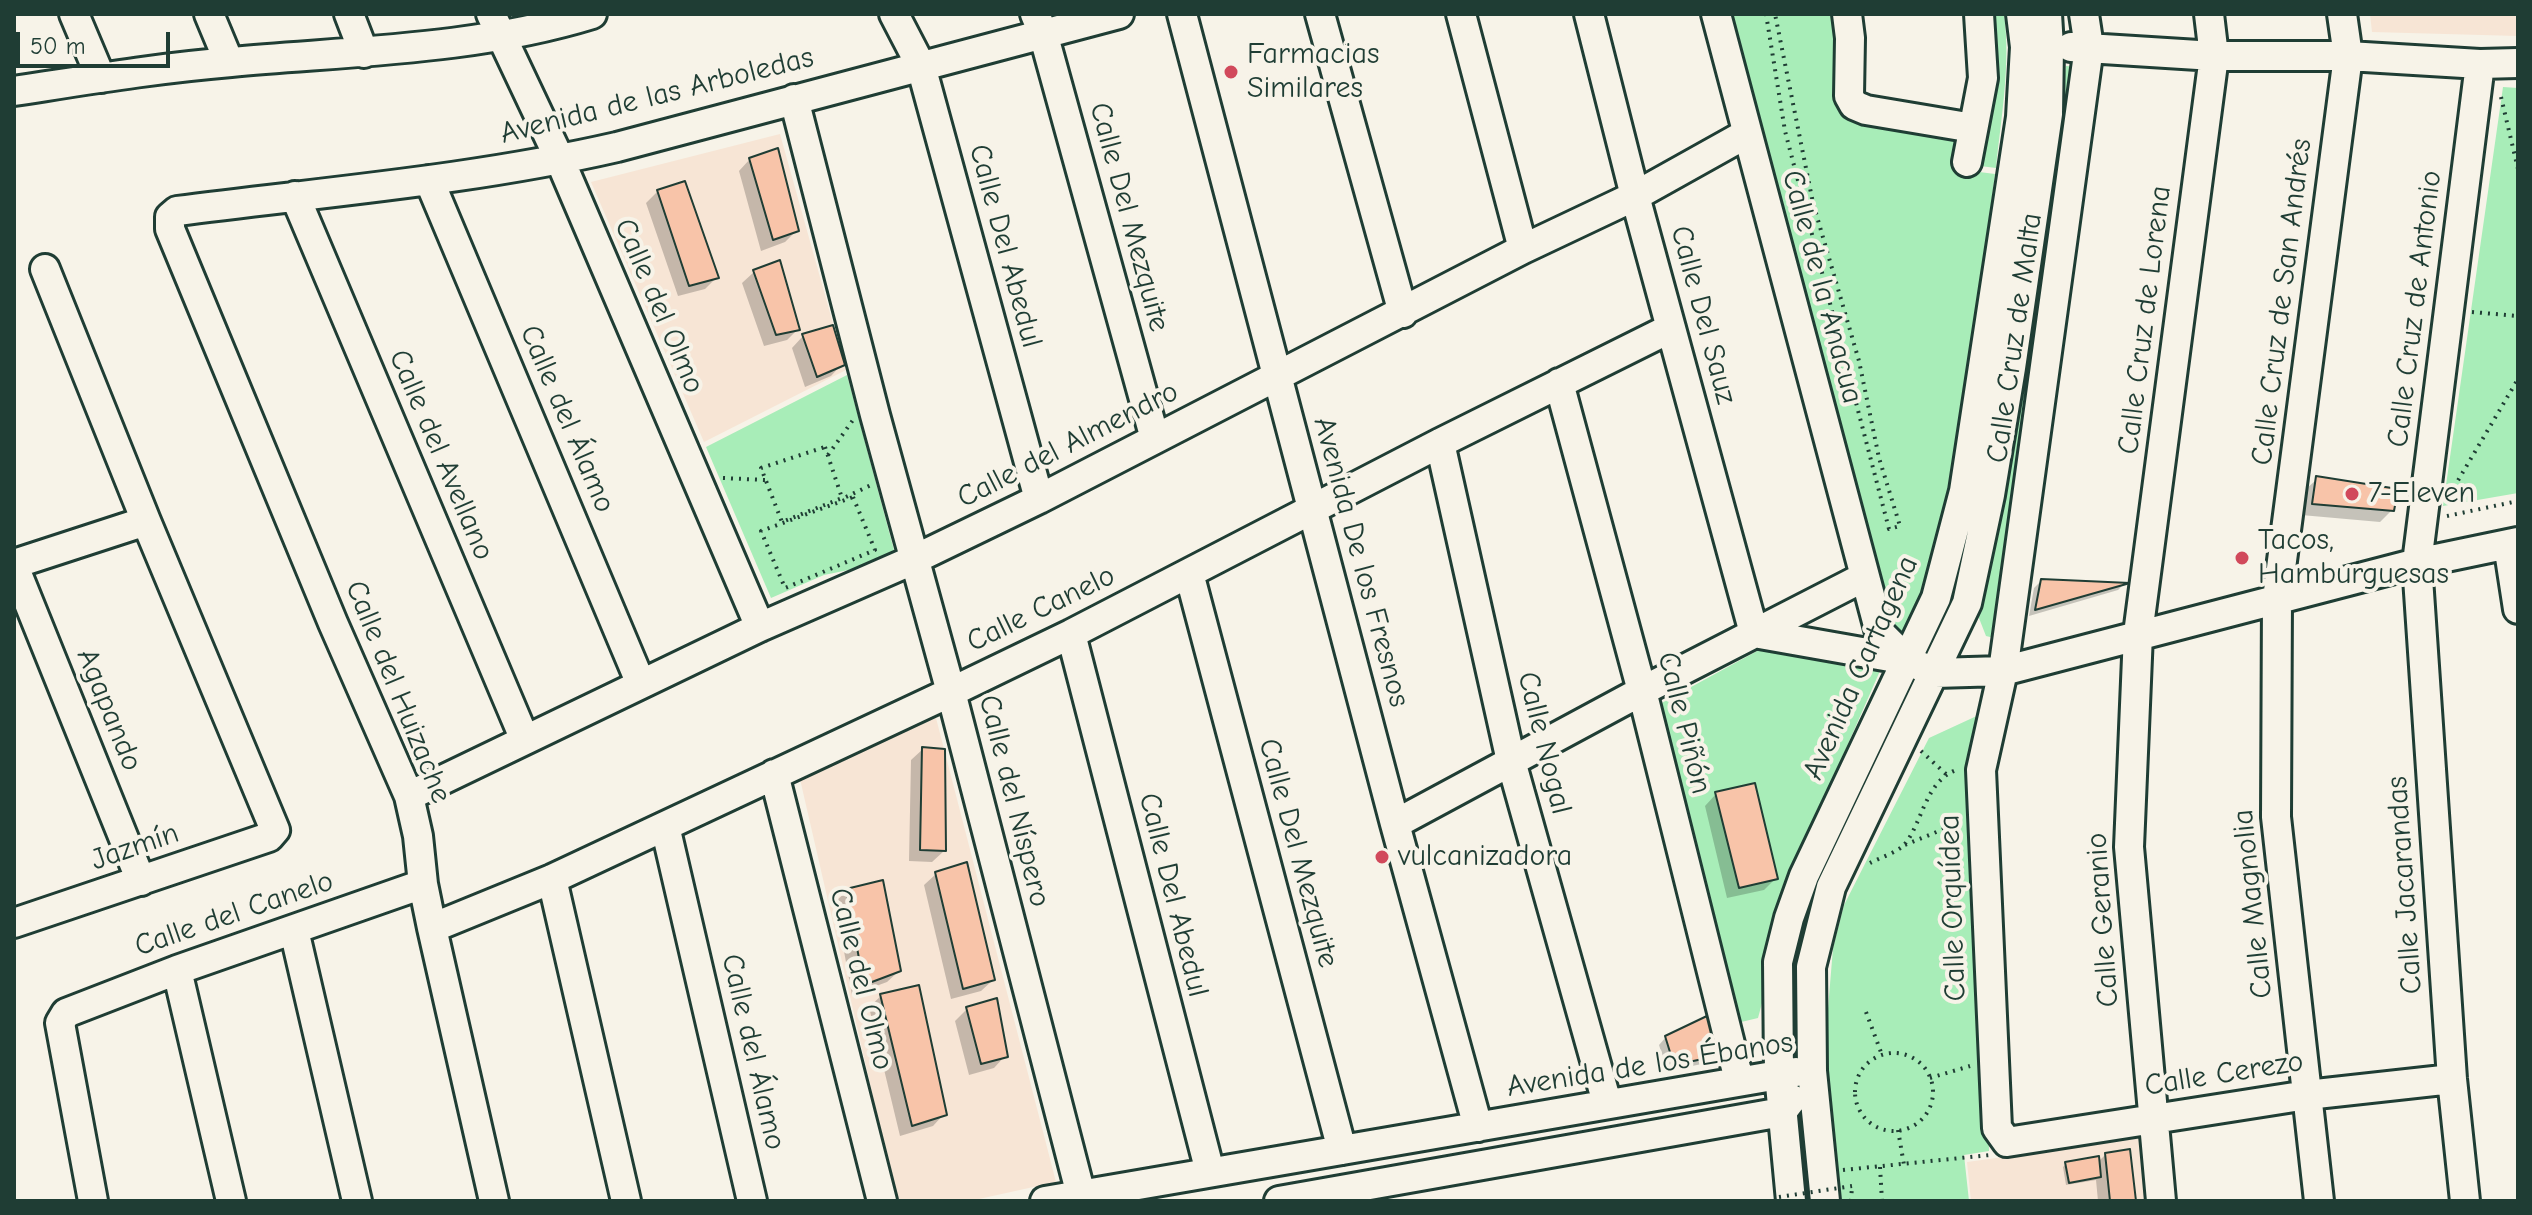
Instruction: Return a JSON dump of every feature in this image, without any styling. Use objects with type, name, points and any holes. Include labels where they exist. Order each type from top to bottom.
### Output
[{"type":"street","points":[[74,14],[101,78]]},
{"type":"street","points":[[209,14],[229,62]]},
{"type":"street","points":[[349,14],[364,53]]},
{"type":"street","points":[[14,91],[229,62],[364,53],[496,26],[592,14]]},
{"type":"street","name":"Calle Del Abedul","points":[[894,14],[921,66],[1039,499]]},
{"type":"street","name":"Avenida de las Arboledas","points":[[170,229],[170,217],[177,211],[429,180],[560,160],[921,66],[1039,23],[1119,14]]},
{"type":"street","name":"Avenida De los Fresnos","points":[[1182,14],[1478,1127]]},
{"type":"street","points":[[1320,14],[1403,313]]},
{"type":"street","points":[[1461,14],[1523,249]]},
{"type":"street","name":"Calle Del Sauz","points":[[1589,14],[1635,196],[1754,633]]},
{"type":"street","name":"Calle de la Anacua","points":[[1716,14],[1880,633],[1907,660]]},
{"type":"street","points":[[1847,14],[1850,38],[1849,96],[1854,105],[1866,110],[1973,128]]},
{"type":"street","points":[[1967,162],[1983,78],[1979,14]]},
{"type":"street","name":"Avenida Cartagena","points":[[1825,1201],[1812,1071],[1811,967],[1831,887],[1967,603],[1990,495],[2048,114],[2037,47],[2021,14]]},
{"type":"street","name":"Avenida Cartagena","points":[[1780,1200],[1783,1124],[1779,1074],[1778,962],[1804,876],[1936,598],[1964,491],[2021,117],[2047,14]]},
{"type":"street","name":"Calle Cruz de Malta","points":[[2003,671],[2089,47],[2084,14]]},
{"type":"street","name":"Calle Cruz de Lorena","points":[[2138,634],[2214,56],[2209,14]]},
{"type":"street","name":"Calle Cruz de San Andrés","points":[[2277,599],[2348,56],[2342,14]]},
{"type":"street","name":"Calle Del Mezquite","points":[[1039,23],[1155,439]]},
{"type":"street","name":"Calle del Olmo","points":[[496,26],[560,160],[760,627]]},
{"type":"street","points":[[2037,47],[2089,47],[2214,56],[2348,56],[2480,64],[2518,63]]},
{"type":"street","name":"Calle Cruz de Antonio","points":[[2417,563],[2480,64]]},
{"type":"street","name":"Calle del Níspero","points":[[794,99],[1081,1195]]},
{"type":"street","name":"Calle del Almendro","points":[[409,796],[760,627],[913,560],[1039,499],[1523,249],[1635,196],[1746,134]]},
{"type":"street","name":"Calle del Álamo","points":[[429,180],[641,684]]},
{"type":"street","name":"Calle del Avellano","points":[[295,196],[525,740]]},
{"type":"street","name":"Calle del Huizache","points":[[170,229],[333,623],[409,796],[432,928],[494,1201]]},
{"type":"street","points":[[14,565],[146,521],[45,269]]},
{"type":"street","name":"Calle Canelo","points":[[432,928],[552,879],[1071,634],[1440,443],[1671,328]]},
{"type":"street","name":"Calle Piñón","points":[[1559,383],[1642,691],[1739,1080]]},
{"type":"street","name":"Calle Nogal","points":[[1440,443],[1511,761],[1607,1103]]},
{"type":"street","name":"Jazmín","points":[[14,923],[269,837],[275,830],[146,521]]},
{"type":"street","points":[[1754,633],[1907,660],[1935,673],[2003,671],[2417,563],[2513,543],[2518,609]]},
{"type":"street","name":"Calle Jacarandas","points":[[2417,563],[2452,1079],[2465,1201]]},
{"type":"street","name":"Agapando","points":[[14,565],[141,881]]},
{"type":"street","name":"Calle Del Mezquite","points":[[1189,573],[1342,1150]]},
{"type":"street","points":[[1395,824],[1642,691],[1864,577]]},
{"type":"street","name":"Calle Magnolia","points":[[2277,599],[2276,817],[2319,1201]]},
{"type":"street","name":"Calle Del Abedul","points":[[1071,634],[1210,1172]]},
{"type":"street","name":"Calle Geranio","points":[[2138,634],[2129,847],[2161,1201]]},
{"type":"street","name":"Calle Orquídea","points":[[1999,1148],[1981,770],[2003,671]]},
{"type":"street","name":"Calle del Olmo","points":[[774,774],[882,1201]]},
{"type":"street","name":"Calle del Álamo","points":[[665,826],[752,1201]]},
{"type":"street","points":[[552,879],[626,1201]]},
{"type":"street","name":"Calle del Canelo","points":[[93,1201],[60,1023],[69,1010],[423,884]]},
{"type":"street","points":[[294,930],[357,1201]]},
{"type":"street","points":[[177,970],[231,1201]]},
{"type":"street","name":"Avenida de los Ébanos","points":[[1045,1201],[1739,1080],[1812,1071]]},
{"type":"street","name":"Avenida de los Ébanos","points":[[1783,1124],[1812,1071]]},
{"type":"street","name":"Calle Cerezo","points":[[1999,1148],[2152,1119],[2307,1095],[2452,1079]]},
{"type":"street","points":[[1279,1201],[1783,1124]]},
{"type":"path","points":[[1766,14],[1785,131],[1889,529],[1900,526],[1879,458],[1859,361],[1813,203],[1775,14]]},
{"type":"path","points":[[2502,97],[2518,169]]},
{"type":"path","points":[[2466,312],[2518,316]]},
{"type":"path","points":[[2443,506],[2518,379]]},
{"type":"path","points":[[827,455],[853,420]]},
{"type":"path","points":[[842,498],[825,447],[761,468],[782,522],[842,498],[881,481]]},
{"type":"path","points":[[712,477],[765,480]]},
{"type":"path","points":[[853,497],[875,550],[785,588],[773,560],[761,531],[853,497]]},
{"type":"path","points":[[763,566],[773,560]]},
{"type":"path","points":[[1919,750],[1947,775]]},
{"type":"path","points":[[1903,846],[1933,790],[1947,775],[1961,769]]},
{"type":"path","points":[[1860,868],[1946,828],[1962,826]]},
{"type":"path","points":[[1866,1012],[1882,1055]]},
{"type":"path","points":[[1900,1053],[1910,1056],[1918,1061],[1930,1078],[1932,1098],[1924,1116],[1908,1128],[1887,1130],[1868,1120],[1857,1101],[1855,1091],[1862,1070],[1882,1055],[1900,1053]]},
{"type":"path","points":[[1930,1078],[1974,1065]]},
{"type":"path","points":[[1898,1130],[1904,1165]]},
{"type":"path","points":[[1834,1171],[1904,1165],[1999,1148]]},
{"type":"path","points":[[1880,1167],[1882,1201]]},
{"type":"path","points":[[1780,1200],[1852,1186],[1851,1201]]},
{"type":"shaded area","points":[[2370,14],[2518,14],[2518,36],[2372,32]]},
{"type":"shaded area","points":[[780,134],[846,370],[704,442],[591,182]]},
{"type":"shaded area","points":[[936,718],[1056,1182],[970,1201],[897,1201],[800,779]]},
{"type":"shaded area","points":[[2142,1138],[2150,1201],[1971,1201],[1967,1162]]},
{"type":"green space","points":[[1726,14],[1836,14],[1844,112],[1962,139],[1956,169],[1995,174],[1961,437],[1931,566],[1909,630],[1893,632]]},
{"type":"green space","points":[[1991,14],[2004,14],[2006,33],[1996,168],[1980,166],[1993,74]]},
{"type":"green space","points":[[2066,66],[2082,67],[1994,638],[1986,636],[1977,613],[2026,354]]},
{"type":"green space","points":[[2503,87],[2518,88],[2518,493],[2443,506]]},
{"type":"green space","points":[[847,375],[894,550],[868,566],[824,575],[771,598],[706,447]]},
{"type":"green space","points":[[1770,644],[1883,664],[1806,840],[1758,1018],[1737,1023],[1658,705]]},
{"type":"green space","points":[[1981,714],[1989,1151],[1964,1155],[1969,1201],[1840,1201],[1825,1045],[1833,948],[1844,905],[1929,738]]},
{"type":"building","points":[[778,148],[799,231],[773,240],[749,158]]},
{"type":"building","points":[[685,181],[719,278],[689,286],[657,190]]},
{"type":"building","points":[[780,260],[800,330],[776,335],[753,270]]},
{"type":"building","points":[[833,325],[845,365],[817,377],[802,334]]},
{"type":"building","points":[[2316,476],[2398,489],[2394,511],[2312,504]]},
{"type":"building","points":[[2041,579],[2130,583],[2035,610]]},
{"type":"building","points":[[922,747],[945,749],[946,851],[920,850]]},
{"type":"building","points":[[1755,783],[1778,879],[1739,888],[1715,792]]},
{"type":"building","points":[[967,862],[995,980],[963,989],[935,872]]},
{"type":"building","points":[[883,880],[901,971],[864,985],[846,889]]},
{"type":"building","points":[[919,985],[947,1115],[912,1126],[880,994]]},
{"type":"building","points":[[997,998],[1008,1057],[981,1064],[966,1007]]},
{"type":"building","points":[[1709,1015],[1722,1055],[1674,1065],[1665,1036]]},
{"type":"building","points":[[2130,1149],[2136,1201],[2110,1201],[2105,1153]]},
{"type":"building","points":[[2099,1156],[2101,1177],[2069,1183],[2065,1162]]},
{"type":"place","name":"Farmacias Similares","points":[[1231,72]]},
{"type":"place","name":"7-Eleven","points":[[2352,494]]},
{"type":"place","name":"Tacos, Hamburguesas","points":[[2242,558]]},
{"type":"place","name":"vulcanizadora","points":[[1382,857]]}]
